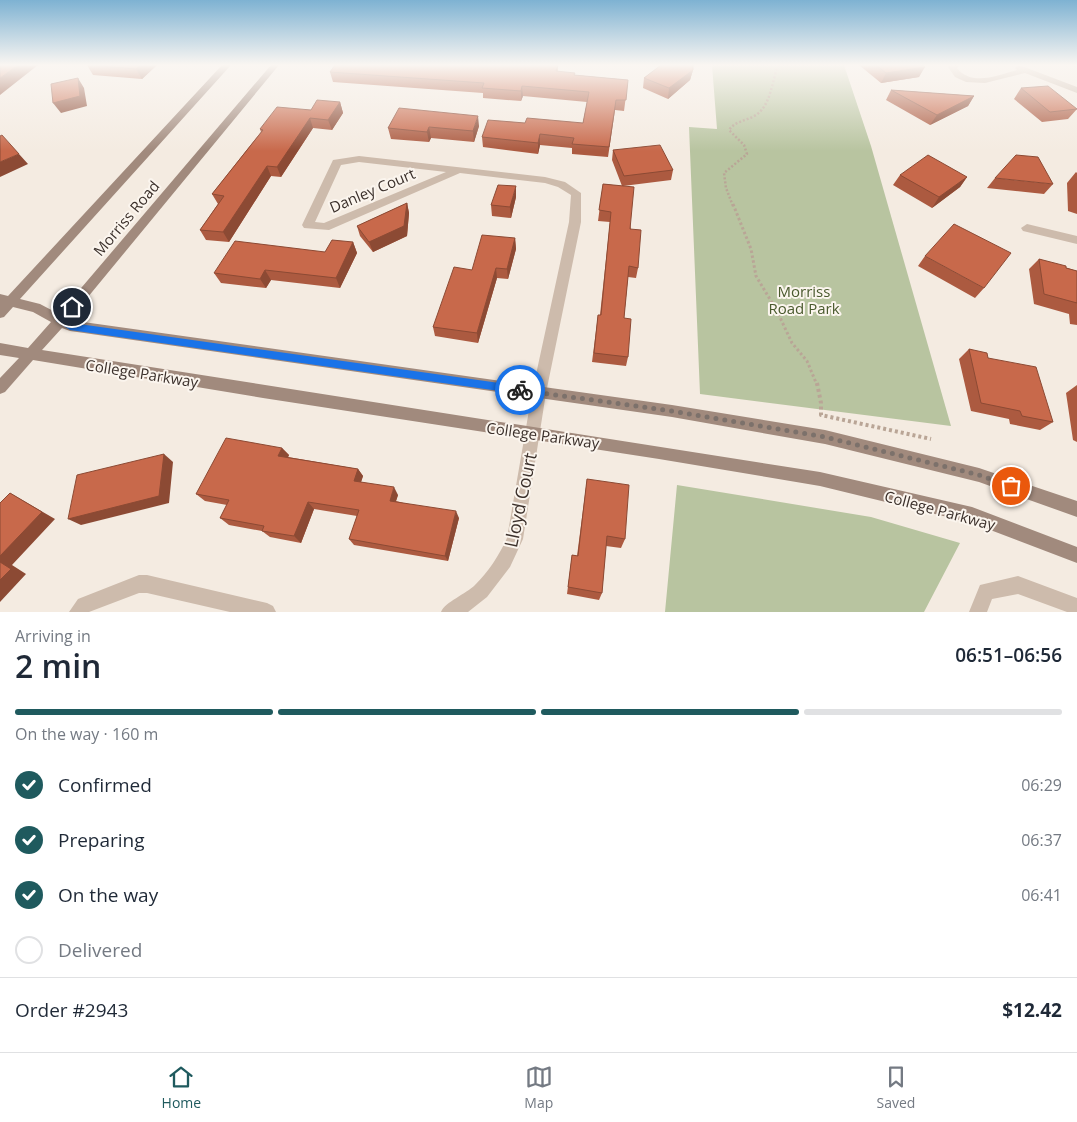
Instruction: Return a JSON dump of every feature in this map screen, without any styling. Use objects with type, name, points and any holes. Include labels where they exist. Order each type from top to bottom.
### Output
[{"type":"main road","name":"Morriss Road","points":[[0,313],[5,300],[200,94]]},
{"type":"main road","name":"Morriss Road","points":[[0,388],[28,355],[61,321],[251,94]]},
{"type":"main road","points":[[5,300],[36,308],[70,326],[672,411],[825,437],[979,475],[1077,509]]},
{"type":"main road","name":"College Parkway","points":[[0,349],[28,355],[820,479],[972,515],[1077,555]]},
{"type":"street","name":"Danley Court","points":[[459,170],[325,227],[308,225],[337,162],[359,159],[459,170],[545,180],[561,184],[576,193],[575,222],[539,393]]},
{"type":"street","points":[[1027,228],[1077,240]]},
{"type":"street","name":"Lloyd Court","points":[[450,612],[458,609],[481,592],[510,553],[515,540],[534,434],[539,393]]},
{"type":"street","points":[[78,612],[84,605],[139,584],[147,584],[267,612]]},
{"type":"street","points":[[978,612],[986,591],[1018,585],[1077,607]]},
{"type":"path","points":[[769,94],[768,101],[751,119],[732,124],[729,130],[744,144],[747,154],[724,173],[726,188],[751,249],[756,276],[777,311],[792,343],[807,361],[816,381],[822,403],[822,416],[931,439]]},
{"type":"green space","name":"Morriss Road Park","points":[[714,94],[854,94],[871,146],[951,426],[700,394],[689,127],[717,129]]},
{"type":"green space","points":[[677,485],[871,517],[960,543],[924,612],[665,612]]},
{"type":"building","points":[[52,94],[80,94],[80,96],[53,103]]},
{"type":"building","points":[[589,94],[627,94],[626,100],[616,100],[609,147],[572,144],[574,138],[540,134],[538,143],[482,137],[488,120],[525,123],[527,118],[583,123]]},
{"type":"building","points":[[898,94],[974,96],[937,115]]},
{"type":"building","points":[[1028,94],[1058,94],[1077,109],[1050,112]]},
{"type":"building","points":[[317,100],[340,102],[328,120],[310,118],[277,167],[267,166],[223,232],[200,230],[224,196],[212,194],[263,130],[260,129],[277,107],[311,110]]},
{"type":"building","points":[[399,108],[478,116],[473,131],[429,127],[427,132],[388,128]]},
{"type":"building","points":[[2,135],[19,154],[0,162],[0,136]]},
{"type":"building","points":[[660,145],[673,170],[624,176],[613,150]]},
{"type":"building","points":[[928,155],[967,177],[939,197],[900,175]]},
{"type":"building","points":[[1016,155],[1038,157],[1053,184],[995,178]]},
{"type":"building","points":[[603,184],[634,187],[630,229],[641,230],[638,268],[629,266],[624,318],[631,319],[628,357],[594,353],[598,315],[601,315],[611,212],[599,210]]},
{"type":"building","points":[[498,185],[516,186],[510,207],[491,205]]},
{"type":"building","points":[[407,203],[404,226],[369,242],[357,226]]},
{"type":"building","points":[[954,224],[1011,253],[984,288],[925,256]]},
{"type":"building","points":[[482,235],[515,238],[507,269],[496,268],[477,333],[433,327],[454,267],[472,270]]},
{"type":"building","points":[[332,240],[353,242],[336,278],[265,270],[260,279],[214,273],[235,241],[325,252]]},
{"type":"building","points":[[1039,259],[1077,271],[1077,303],[1044,294]]},
{"type":"building","points":[[969,349],[987,353],[988,358],[1036,367],[1053,422],[1022,416],[1020,411],[981,403]]},
{"type":"building","points":[[226,438],[282,448],[278,456],[358,469],[354,481],[394,487],[390,501],[456,511],[445,556],[349,539],[359,510],[308,502],[294,536],[262,531],[264,526],[220,518],[229,500],[196,494]]},
{"type":"building","points":[[164,454],[159,496],[68,519],[77,475]]},
{"type":"building","points":[[587,479],[629,485],[625,539],[607,536],[602,593],[568,587],[572,555],[578,556]]},
{"type":"building","points":[[10,493],[42,512],[0,556],[0,503]]},
{"type":"building","points":[[0,562],[11,569],[0,580]]},
{"type":"way so far","points":[[520,390],[672,411],[825,437],[979,475],[1011,486]]},
{"type":"route","points":[[72,307],[61,321],[70,326],[520,390]]}]
